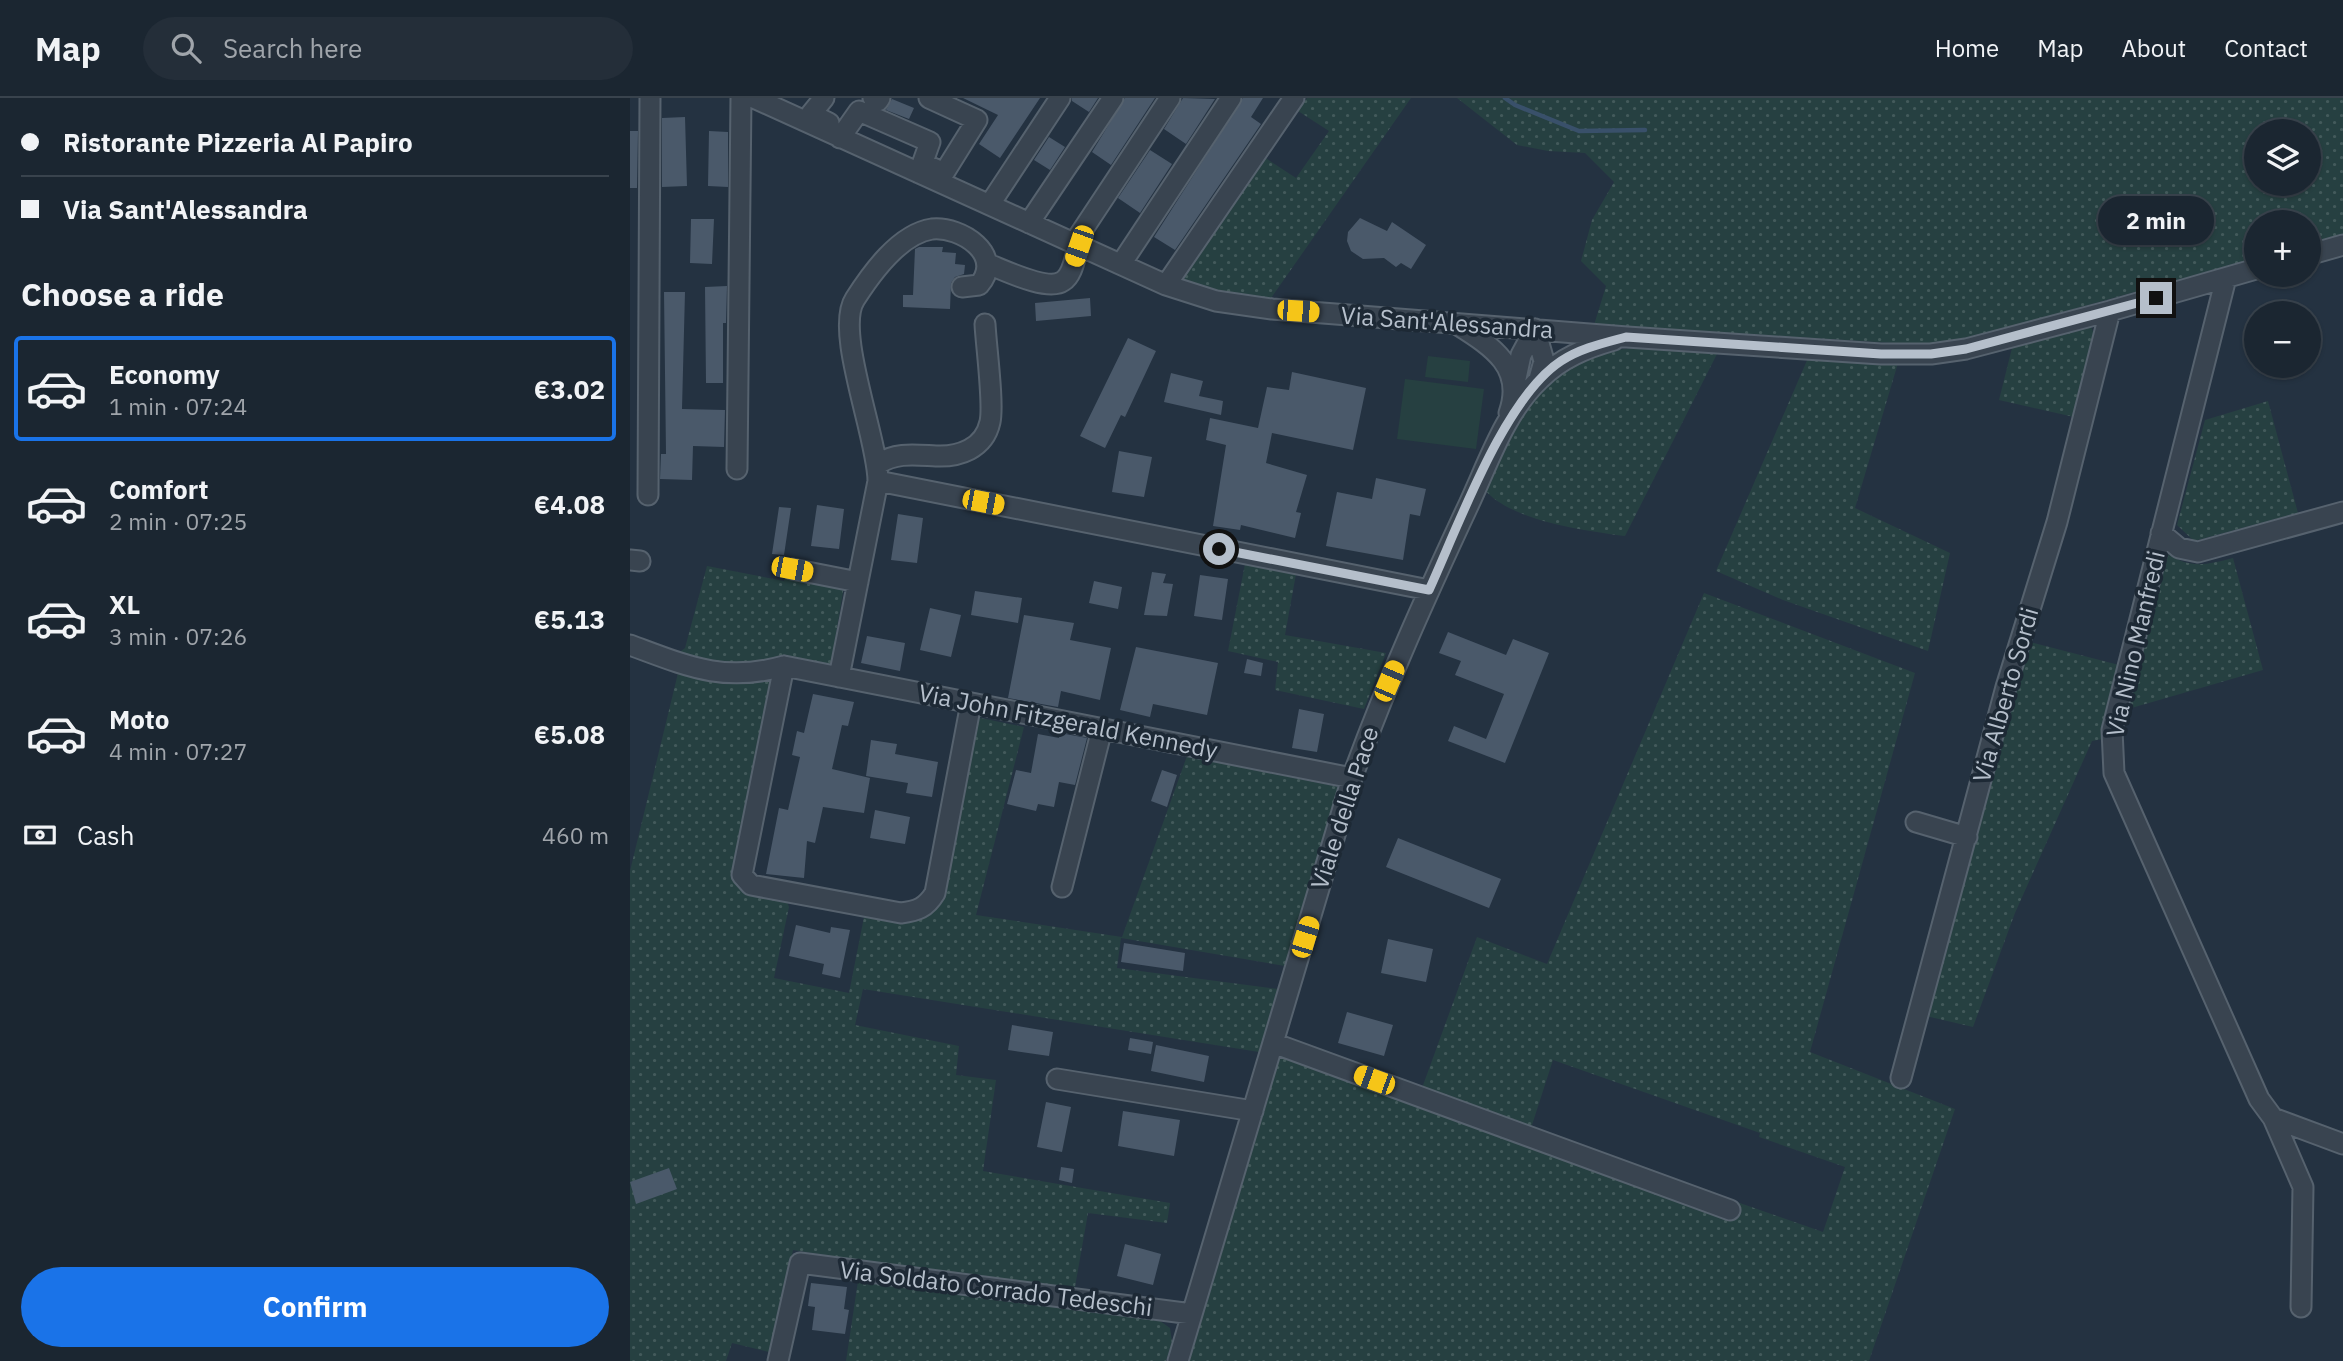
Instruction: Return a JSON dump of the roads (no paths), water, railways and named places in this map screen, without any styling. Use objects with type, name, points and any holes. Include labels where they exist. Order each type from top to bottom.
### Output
[{"type":"street","points":[[648,495],[650,98]]},
{"type":"street","points":[[737,469],[741,98]]},
{"type":"street","points":[[824,98],[811,114],[843,134],[859,111],[930,142],[920,168],[943,173],[977,120],[929,98]]},
{"type":"street","points":[[873,98],[878,101],[880,98]]},
{"type":"street","points":[[990,204],[1060,98]]},
{"type":"street","points":[[1029,223],[1113,98]]},
{"type":"street","points":[[988,264],[1037,282],[1056,284],[1064,281],[1069,275],[1077,244],[1170,98]]},
{"type":"street","points":[[1121,264],[1231,98]]},
{"type":"street","points":[[1166,285],[1294,98]]},
{"type":"street","name":"Via Sant'Alessandra","points":[[760,99],[920,168],[1029,223],[1166,285],[1216,301],[1272,309],[1626,337],[1881,354],[1931,354],[1966,349],[2110,312],[2244,273]]},
{"type":"street","points":[[839,677],[878,472],[861,396],[848,322],[849,309],[894,250],[909,238],[930,229],[961,233],[985,251],[988,264],[984,279],[979,285],[962,287]]},
{"type":"street","points":[[2321,251],[2343,245]]},
{"type":"street","name":"Via Nino Manfredi","points":[[2226,278],[2112,730],[2115,773],[2259,1099],[2273,1118],[2303,1187],[2301,1307]]},
{"type":"street","name":"Via Alberto Sordi","points":[[1901,1078],[2006,687],[2057,522],[2110,312]]},
{"type":"street","points":[[1455,323],[1486,343],[1504,362],[1515,383]]},
{"type":"street","points":[[878,472],[888,457],[906,454],[956,457],[968,452],[980,440],[990,422],[985,324]]},
{"type":"street","points":[[1535,329],[1544,361],[1539,379]]},
{"type":"street","points":[[1503,431],[1521,355],[1535,329]]},
{"type":"street","points":[[1503,431],[1521,400],[1539,379],[1561,361],[1588,348],[1626,337]]},
{"type":"street","name":"Viale della Pace","points":[[1178,1361],[1352,778],[1379,704],[1503,431]]},
{"type":"street","points":[[878,472],[1429,590]]},
{"type":"street","points":[[2161,533],[2179,548],[2198,552],[2343,512]]},
{"type":"street","points":[[792,569],[858,582]]},
{"type":"street","points":[[630,645],[723,675],[746,675],[784,666],[742,875],[751,885],[901,913],[915,912],[929,904],[935,893],[971,703]]},
{"type":"street","name":"Via John Fitzgerald Kennedy","points":[[784,666],[1352,778]]},
{"type":"street","points":[[1062,887],[1102,729]]},
{"type":"street","points":[[1916,822],[1967,837]]},
{"type":"street","points":[[1273,1043],[1730,1210]]},
{"type":"street","points":[[1057,1079],[1253,1111]]},
{"type":"street","points":[[2273,1118],[2343,1144]]},
{"type":"street","name":"Via Soldato Corrado Tedeschi","points":[[778,1361],[800,1264],[1192,1314]]},
{"type":"waterway","points":[[1505,98],[1515,105],[1579,131],[1645,130]]}]
